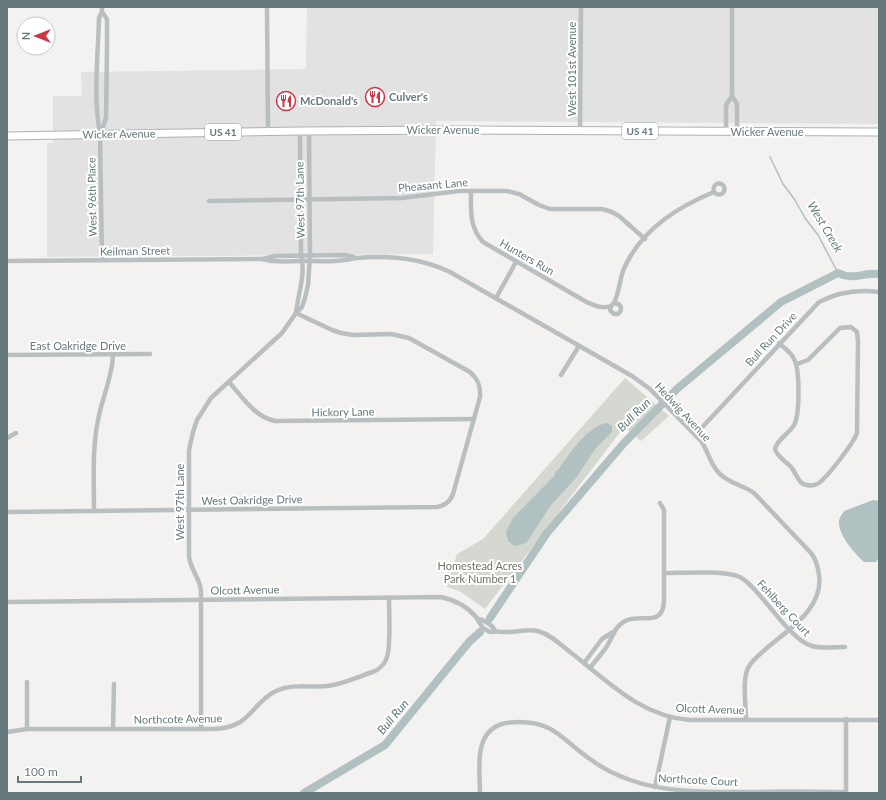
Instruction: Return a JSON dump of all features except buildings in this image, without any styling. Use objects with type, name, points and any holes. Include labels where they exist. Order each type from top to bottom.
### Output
[{"type":"highway","name":"Wicker Avenue","points":[[7,136],[301,131],[580,130],[879,132]]},
{"type":"street","points":[[268,7],[268,132]]},
{"type":"street","name":"West 101st Avenue","points":[[580,130],[581,7]]},
{"type":"street","points":[[732,7],[732,96],[737,104],[737,132]]},
{"type":"street","name":"West 96th Place","points":[[100,134],[106,118],[107,19],[102,9]]},
{"type":"street","name":"West 96th Place","points":[[102,9],[99,18],[97,88],[97,118],[100,134],[102,260]]},
{"type":"street","points":[[726,132],[726,105],[732,96]]},
{"type":"street","name":"West 97th Lane","points":[[296,313],[302,282],[300,199],[301,131]]},
{"type":"street","name":"West 97th Lane","points":[[201,729],[201,600],[200,583],[190,563],[189,450],[193,432],[200,414],[207,403],[282,333],[302,307],[308,280],[308,261],[310,255],[309,131]]},
{"type":"street","name":"Pheasant Lane","points":[[208,201],[409,197],[471,191],[511,192],[519,194],[539,205],[555,210],[598,209],[609,211],[619,216],[645,239]]},
{"type":"street","name":"Hunters Run","points":[[471,191],[471,220],[478,235],[487,245],[587,302],[604,307],[612,304],[616,300],[625,266],[635,250],[645,239]]},
{"type":"street","points":[[645,239],[672,214],[691,202],[714,192]]},
{"type":"street","name":"Keilman Street","points":[[263,259],[275,256],[310,255]]},
{"type":"street","name":"Hedwig Avenue","points":[[310,255],[346,255],[356,258]]},
{"type":"street","name":"Hedwig Avenue","points":[[308,261],[345,260],[356,258],[399,258],[424,262],[450,272],[638,380],[660,399],[695,435],[706,448],[710,461],[717,472],[727,480],[743,486],[754,494],[814,557],[820,576],[818,592],[808,611],[758,656],[748,667],[745,682],[746,720]]},
{"type":"street","name":"Keilman Street","points":[[7,261],[263,259],[274,261],[308,261]]},
{"type":"street","points":[[496,298],[516,262]]},
{"type":"street","name":"Bull Run Drive","points":[[695,435],[779,343],[819,302],[834,295],[852,291],[879,292]]},
{"type":"street","points":[[296,313],[341,333],[391,334],[409,338],[470,372],[479,382],[480,397],[474,419]]},
{"type":"street","points":[[779,343],[792,355],[797,364],[797,418],[791,430],[777,444],[775,449],[778,455],[793,469],[799,480],[807,486],[812,486],[820,482],[850,447],[856,433],[858,335],[854,328],[847,327],[838,329],[810,358],[797,364]]},
{"type":"street","points":[[561,375],[579,346]]},
{"type":"street","points":[[94,511],[96,434],[101,403],[113,367],[113,354]]},
{"type":"street","name":"East Oakridge Drive","points":[[7,355],[150,354]]},
{"type":"street","name":"Hickory Lane","points":[[229,382],[257,413],[266,419],[275,421],[474,419]]},
{"type":"street","name":"West Oakridge Drive","points":[[7,512],[442,506],[448,502],[454,494],[474,419]]},
{"type":"street","points":[[7,438],[16,433]]},
{"type":"street","points":[[584,663],[602,640],[614,631],[620,624],[633,618],[652,618],[660,614],[663,608],[664,510],[660,503]]},
{"type":"street","name":"Fehlberg Court","points":[[664,573],[726,574],[740,578],[754,588],[800,640],[810,646],[845,647]]},
{"type":"street","name":"Northcote Avenue","points":[[7,732],[27,729],[201,729],[224,728],[236,724],[246,718],[268,696],[284,688],[332,685],[378,669],[384,665],[388,655],[389,598]]},
{"type":"street","name":"Olcott Avenue","points":[[7,602],[446,598],[460,604],[477,619],[480,625],[490,632],[529,630],[543,633],[552,638],[640,706],[670,717],[690,720],[879,720]]},
{"type":"street","points":[[590,668],[608,645],[614,631]]},
{"type":"street","points":[[27,682],[27,729]]},
{"type":"street","points":[[113,728],[114,684]]},
{"type":"street","points":[[655,787],[670,717]]},
{"type":"street","points":[[846,719],[846,792]]},
{"type":"street","name":"Northcote Court","points":[[480,793],[480,755],[483,741],[488,733],[498,726],[513,722],[543,725],[561,736],[604,768],[630,780],[655,787],[722,792],[846,792]]},
{"type":"shaded area","points":[[307,7],[879,7],[879,124],[436,121],[433,254],[47,257],[47,143],[53,143],[53,96],[82,96],[81,72],[306,69]]},
{"type":"shaded area","points":[[607,423],[612,426],[612,432],[595,449],[576,478],[551,505],[527,542],[515,546],[508,541],[506,532],[513,518],[555,475],[555,472],[579,442],[593,429]]},
{"type":"shaded area","points":[[873,500],[879,501],[879,557],[876,562],[864,562],[844,538],[839,527],[839,521],[844,511]]},
{"type":"green space","name":"Homestead Acres Park Number 1","points":[[625,378],[669,416],[641,441],[624,427],[485,609],[461,592],[447,587],[457,554],[483,539]]},
{"type":"waterway","name":"West Creek","points":[[770,157],[783,184],[818,235],[838,273]]},
{"type":"waterway","name":"Bull Run","points":[[490,618],[547,533],[624,443],[678,388],[781,302],[838,273],[849,276],[879,274]]},
{"type":"waterway","name":"Bull Run","points":[[304,793],[385,745],[469,642],[480,632]]},
{"type":"place","name":"Culver's","points":[[375,97]]},
{"type":"place","name":"McDonald's","points":[[286,101]]}]
